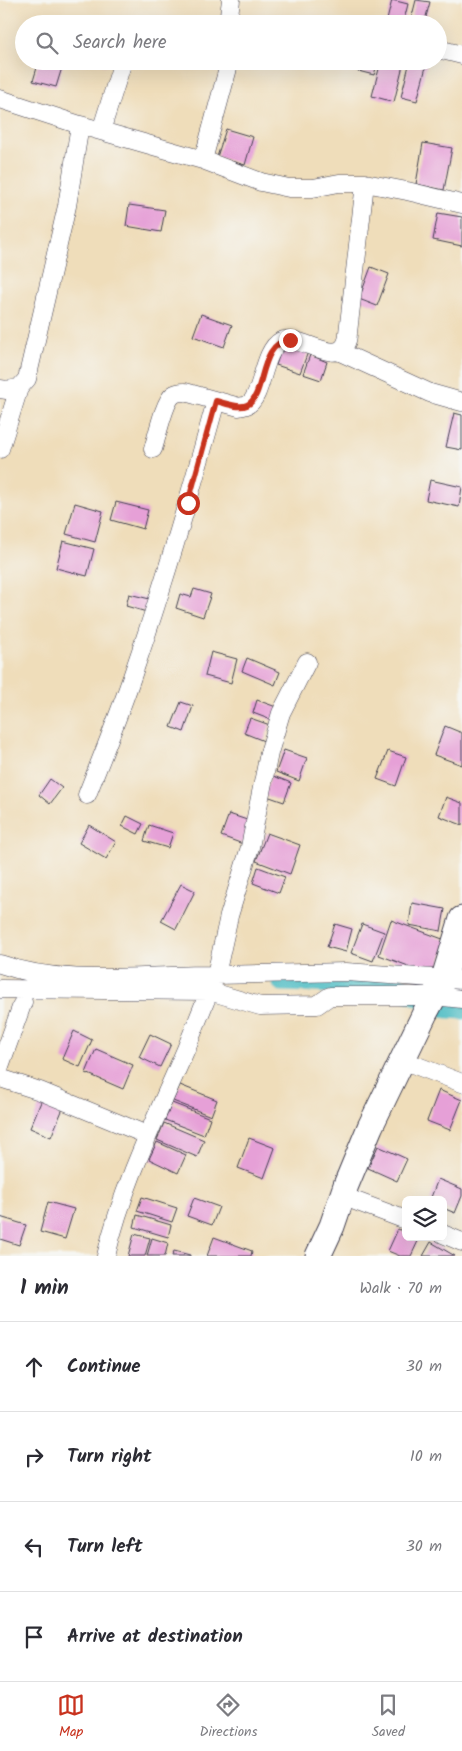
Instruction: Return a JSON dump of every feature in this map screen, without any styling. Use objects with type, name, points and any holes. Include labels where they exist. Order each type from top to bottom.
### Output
[{"type":"street","points":[[229,15],[231,0]]},
{"type":"street","points":[[447,51],[462,55]]},
{"type":"street","points":[[101,131],[120,70]]},
{"type":"street","points":[[203,160],[228,70]]},
{"type":"street","points":[[0,100],[203,160],[262,182],[289,188],[313,188],[339,183],[365,183],[407,190],[462,204]]},
{"type":"street","points":[[0,449],[19,388],[27,379],[67,206],[80,125]]},
{"type":"street","points":[[338,352],[345,346],[348,334],[365,183]]},
{"type":"street","points":[[153,449],[172,396],[185,392],[239,406],[248,405],[254,398],[270,354],[282,340],[290,340],[330,352],[338,352],[430,393],[462,402]]},
{"type":"street","points":[[0,389],[19,388]]},
{"type":"street","points":[[87,796],[164,583],[216,401]]},
{"type":"street","points":[[106,1256],[120,1210],[147,1135],[213,983],[250,846],[269,753],[281,713],[307,662]]},
{"type":"street","points":[[318,1256],[332,1226],[370,1127],[402,1060],[440,992],[462,919]]},
{"type":"street","points":[[0,964],[21,972],[69,978],[213,983],[260,1006],[317,1005],[330,996],[440,992]]},
{"type":"street","points":[[0,989],[213,983],[346,972],[440,992],[462,999]]},
{"type":"street","points":[[0,1066],[23,1002]]},
{"type":"street","points":[[402,1060],[462,1083]]},
{"type":"street","points":[[0,1078],[40,1090],[147,1135]]},
{"type":"street","points":[[342,1196],[402,1218]]},
{"type":"street","points":[[447,1236],[462,1242]]},
{"type":"building","points":[[392,0],[408,4],[405,15],[388,15]]},
{"type":"building","points":[[416,0],[430,2],[426,15],[412,15]]},
{"type":"building","points":[[36,70],[61,70],[56,87],[33,81]]},
{"type":"building","points":[[354,70],[375,70],[374,75]]},
{"type":"building","points":[[379,70],[402,70],[394,102],[372,96]]},
{"type":"building","points":[[408,70],[425,70],[417,101],[401,97]]},
{"type":"building","points":[[226,129],[253,137],[245,165],[217,157]]},
{"type":"building","points":[[423,143],[452,148],[444,190],[416,184]]},
{"type":"building","points":[[129,205],[165,210],[161,232],[126,226]]},
{"type":"building","points":[[438,213],[462,217],[462,246],[433,240]]},
{"type":"building","points":[[371,267],[389,274],[377,306],[359,299]]},
{"type":"building","points":[[201,314],[232,325],[224,347],[193,336]]},
{"type":"building","points":[[284,343],[308,352],[300,373],[276,365]]},
{"type":"building","points":[[310,355],[327,362],[321,380],[303,374]]},
{"type":"building","points":[[454,413],[462,415],[462,450],[446,447]]},
{"type":"building","points":[[430,480],[462,487],[459,507],[426,500]]},
{"type":"building","points":[[116,502],[148,510],[143,529],[111,520]]},
{"type":"building","points":[[75,503],[103,511],[95,542],[66,534]]},
{"type":"building","points":[[63,541],[94,549],[87,576],[56,568]]},
{"type":"building","points":[[194,589],[211,594],[203,617],[176,608],[180,594],[191,597]]},
{"type":"building","points":[[129,594],[154,600],[150,613],[126,606]]},
{"type":"building","points":[[211,652],[237,659],[231,683],[205,676]]},
{"type":"building","points":[[247,658],[280,672],[275,685],[242,671]]},
{"type":"building","points":[[257,700],[279,708],[274,721],[253,713]]},
{"type":"building","points":[[181,702],[193,706],[184,732],[171,727]]},
{"type":"building","points":[[250,718],[270,725],[264,741],[244,733]]},
{"type":"building","points":[[445,726],[462,733],[462,765],[434,755]]},
{"type":"building","points":[[284,750],[307,758],[299,781],[276,772]]},
{"type":"building","points":[[388,751],[406,757],[396,786],[377,779]]},
{"type":"building","points":[[271,775],[291,783],[284,802],[264,795]]},
{"type":"building","points":[[50,779],[62,788],[50,804],[39,795]]},
{"type":"building","points":[[446,797],[462,803],[462,825],[439,816]]},
{"type":"building","points":[[229,814],[250,821],[243,844],[221,836]]},
{"type":"building","points":[[127,816],[143,824],[138,834],[122,826]]},
{"type":"building","points":[[89,825],[116,842],[106,859],[79,843]]},
{"type":"building","points":[[149,825],[173,833],[168,848],[144,841]]},
{"type":"building","points":[[267,833],[300,845],[290,874],[256,861]]},
{"type":"building","points":[[258,867],[285,877],[279,893],[253,883]]},
{"type":"building","points":[[181,884],[195,891],[176,929],[161,921]]},
{"type":"building","points":[[412,903],[445,909],[441,931],[409,925]]},
{"type":"building","points":[[391,920],[448,941],[435,976],[379,955]]},
{"type":"building","points":[[335,924],[352,929],[346,952],[327,947]]},
{"type":"building","points":[[362,924],[384,932],[373,961],[351,953]]},
{"type":"building","points":[[74,1031],[92,1040],[80,1067],[62,1059]]},
{"type":"building","points":[[150,1034],[171,1044],[160,1067],[139,1057]]},
{"type":"building","points":[[96,1049],[133,1065],[123,1089],[86,1073]]},
{"type":"building","points":[[180,1085],[217,1100],[211,1116],[173,1101]]},
{"type":"building","points":[[439,1090],[462,1100],[450,1130],[427,1121]]},
{"type":"building","points":[[43,1097],[64,1106],[51,1137],[30,1128]]},
{"type":"building","points":[[172,1103],[210,1118],[204,1135],[165,1120]]},
{"type":"building","points":[[164,1123],[204,1140],[197,1157],[157,1140]]},
{"type":"building","points":[[249,1138],[275,1148],[264,1178],[238,1168]]},
{"type":"building","points":[[157,1142],[186,1155],[178,1173],[149,1159]]},
{"type":"building","points":[[378,1146],[407,1159],[397,1181],[368,1168]]},
{"type":"building","points":[[438,1179],[462,1189],[462,1196],[455,1213],[447,1210],[447,1196],[432,1196]]},
{"type":"building","points":[[142,1197],[177,1208],[172,1222],[137,1211]]},
{"type":"building","points":[[194,1198],[219,1207],[212,1225],[187,1216]]},
{"type":"building","points":[[48,1202],[74,1209],[65,1239],[40,1232]]},
{"type":"building","points":[[137,1215],[171,1225],[168,1237],[134,1227]]},
{"type":"building","points":[[0,1217],[26,1225],[19,1245],[0,1239]]},
{"type":"building","points":[[398,1229],[402,1231],[402,1241],[418,1241],[411,1256],[400,1256],[388,1251]]},
{"type":"building","points":[[134,1234],[150,1238],[145,1256],[128,1256]]},
{"type":"building","points":[[214,1237],[252,1251],[251,1256],[207,1256]]},
{"type":"building","points":[[152,1238],[168,1243],[165,1256],[147,1256]]},
{"type":"building","points":[[431,1242],[455,1256],[423,1256]]},
{"type":"building","points":[[174,1251],[190,1255],[190,1256],[172,1256]]},
{"type":"waterway","points":[[282,981],[393,985],[448,1008],[462,1009]]},
{"type":"route","points":[[188,503],[216,401],[239,406],[248,405],[254,398],[270,354],[282,340],[290,340]]}]
